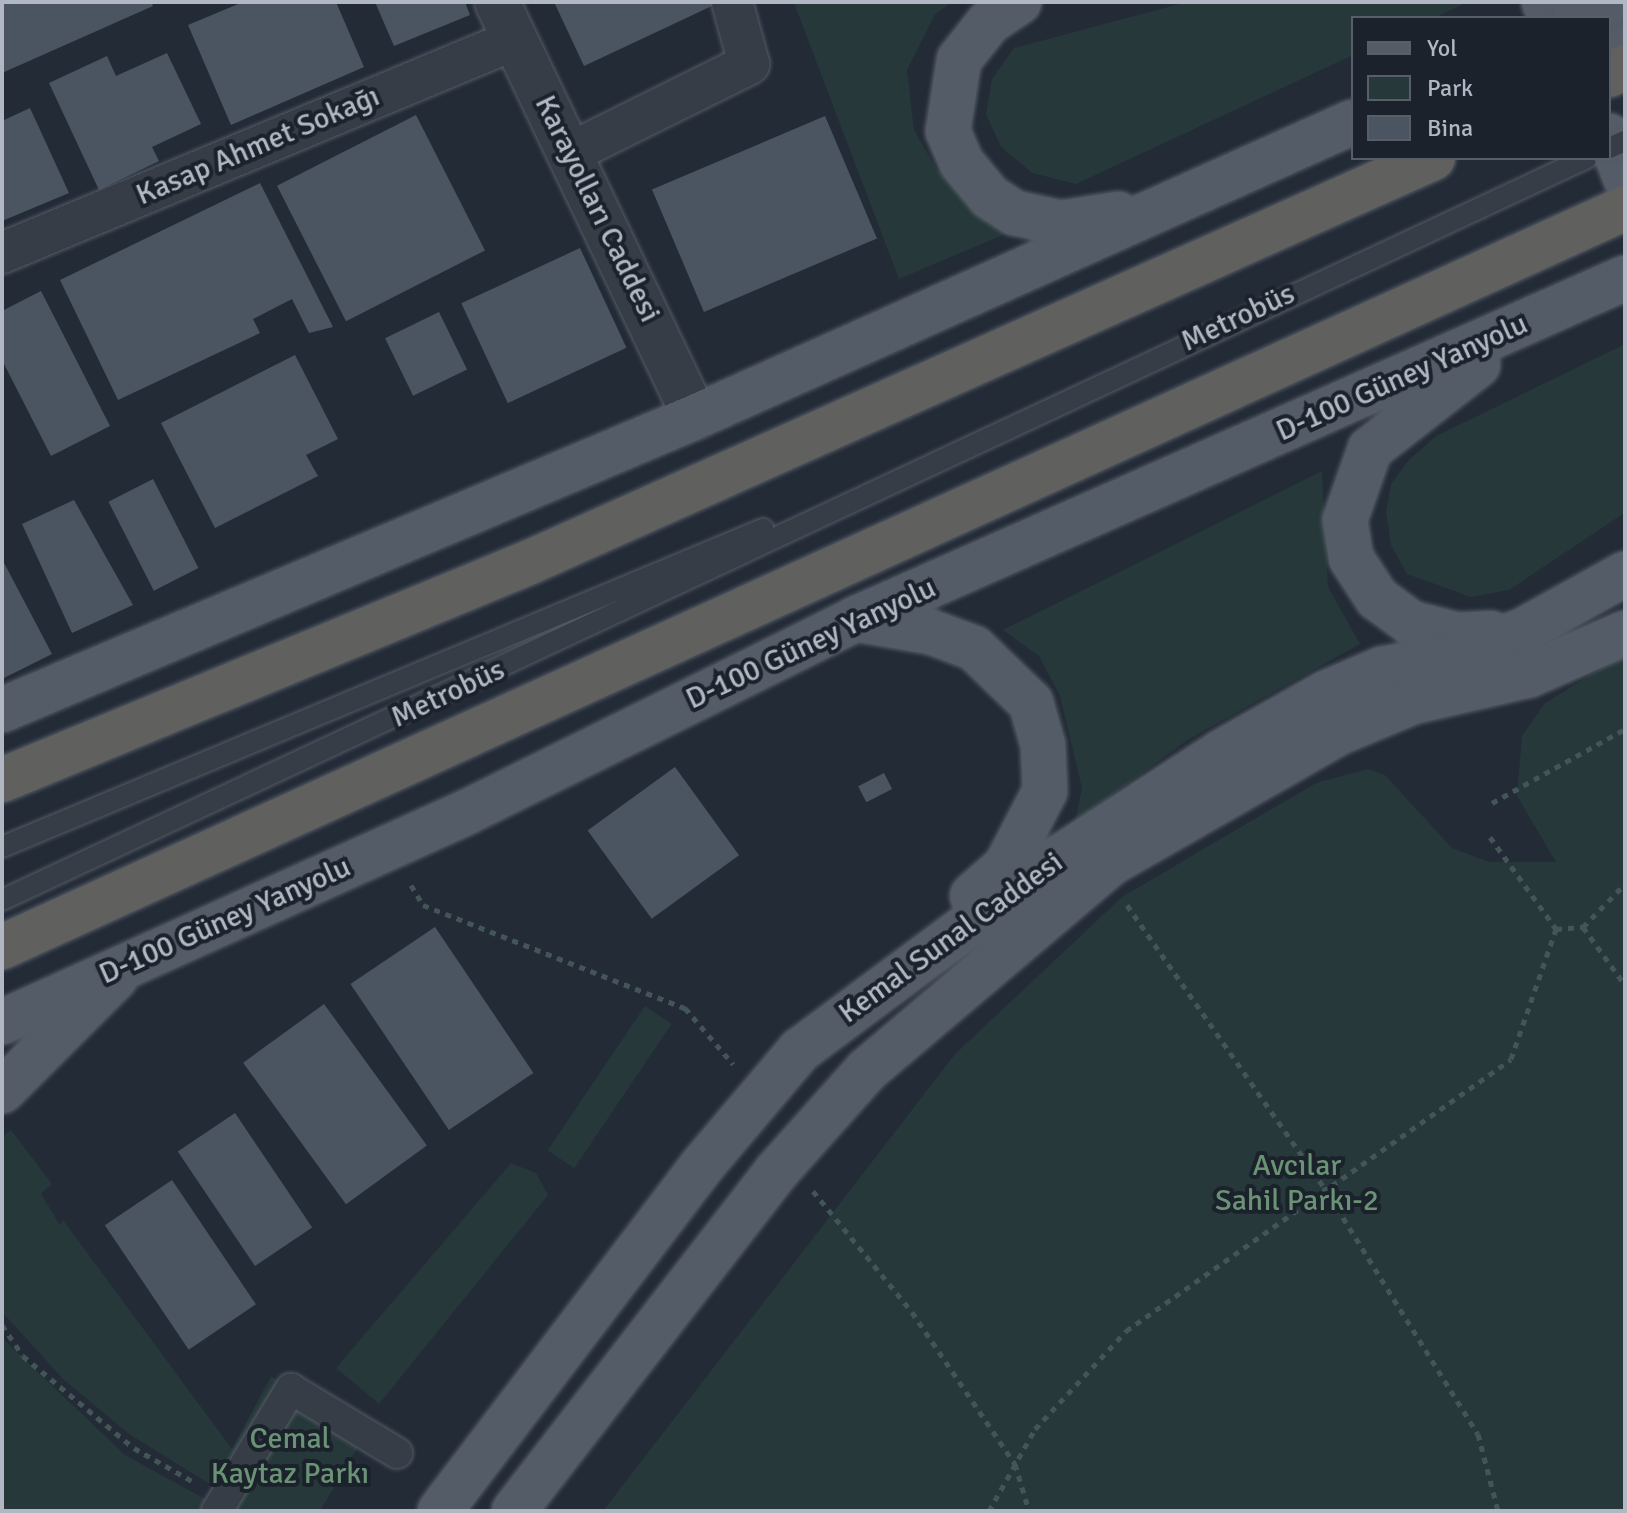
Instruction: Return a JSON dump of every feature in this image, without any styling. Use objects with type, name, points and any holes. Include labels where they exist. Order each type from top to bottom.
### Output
[{"type":"highway","points":[[2,780],[530,562],[1260,240],[1429,160]]},
{"type":"highway","points":[[2,947],[869,548],[1317,354],[1625,208]]},
{"type":"main road","points":[[1019,2],[989,22],[959,60],[948,95],[948,131],[990,197],[1015,213],[1061,223],[1123,213],[1231,180]]},
{"type":"main road","points":[[1578,16],[1608,2]]},
{"type":"main road","points":[[1611,25],[1625,53]]},
{"type":"main road","points":[[2,710],[695,417],[1231,180],[1351,123]]},
{"type":"main road","points":[[1611,141],[1625,177]]},
{"type":"main road","name":"D-100 Güney Yanyolu","points":[[2,1022],[467,812],[855,619],[1625,278]]},
{"type":"main road","points":[[1522,631],[1457,635],[1411,623],[1377,598],[1351,558],[1345,520],[1370,449],[1393,425],[1559,309]]},
{"type":"main road","name":"Kemal Sunal Caddesi","points":[[440,1511],[800,1050],[902,970],[1082,842],[1326,693],[1382,669],[1450,657],[1522,631],[1625,574]]},
{"type":"main road","points":[[855,619],[931,632],[974,648],[1031,703],[1043,745],[1045,791],[1006,866],[902,970]]},
{"type":"main road","name":"Kemal Sunal Caddesi","points":[[514,1511],[788,1158],[867,1070],[1103,870],[1215,798],[1338,733],[1412,702],[1529,675],[1625,633]]},
{"type":"main road","points":[[2,1091],[126,966]]},
{"type":"street","points":[[572,152],[749,64],[732,2]]},
{"type":"street","name":"Karayolları Caddesi","points":[[506,21],[572,152],[695,417]]},
{"type":"street","name":"Kasap Ahmet Sokağı","points":[[2,253],[506,21]]},
{"type":"street","points":[[220,1506],[291,1389],[397,1453]]},
{"type":"lane","name":"Metrobüs","points":[[2,900],[596,626],[890,479],[1583,160]]},
{"type":"lane","name":"Metrobüs","points":[[2,847],[890,479]]},
{"type":"path","points":[[1492,803],[1625,729]]},
{"type":"path","points":[[1490,837],[1556,929]]},
{"type":"path","points":[[1103,870],[1324,1187],[1478,1434],[1498,1511]]},
{"type":"path","points":[[403,872],[423,905],[685,1008],[762,1097]]},
{"type":"path","points":[[1556,929],[1583,927],[1625,884]]},
{"type":"path","points":[[1583,927],[1625,985]]},
{"type":"path","points":[[989,1511],[1035,1429],[1126,1331],[1324,1187],[1511,1059],[1556,929]]},
{"type":"path","points":[[788,1158],[912,1312],[1015,1464],[1029,1511]]},
{"type":"path","points":[[2,1325],[23,1356],[134,1448],[220,1506]]},
{"type":"green space","points":[[953,2],[935,14],[907,70],[914,130],[939,173],[1010,232],[899,279],[794,3]]},
{"type":"green space","points":[[1187,2],[1468,2],[1438,16],[1351,16],[1351,56],[1076,184],[1032,173],[1001,147],[986,114],[992,79],[1014,48]]},
{"type":"green space","points":[[1625,344],[1623,514],[1509,590],[1471,597],[1407,574],[1391,545],[1386,512],[1391,484],[1408,461],[1436,436]]},
{"type":"green space","points":[[1322,471],[1328,587],[1360,644],[1189,739],[1075,822],[1082,788],[1060,696],[1039,656],[1003,630]]},
{"type":"green space","name":"Avcılar Sahil Parkı-2","points":[[1625,654],[1625,1511],[603,1511],[955,1054],[1122,897],[1316,783],[1368,769],[1385,775],[1452,848],[1489,862],[1556,862],[1517,796],[1522,736],[1545,703]]},
{"type":"green space","points":[[645,1006],[672,1024],[574,1168],[548,1150]]},
{"type":"green space","name":"Cemal Kaytaz Parkı","points":[[11,1130],[52,1184],[41,1194],[60,1225],[63,1220],[232,1449],[271,1376],[364,1437],[320,1511],[2,1511],[2,1338],[125,1455],[205,1499],[213,1486],[129,1434],[63,1379],[2,1312],[2,1137]]},
{"type":"green space","points":[[511,1163],[536,1173],[548,1195],[379,1404],[336,1368]]},
{"type":"building","points":[[2,2],[151,2],[153,6],[2,73]]},
{"type":"building","points":[[243,2],[336,2],[364,67],[231,125],[188,25]]},
{"type":"building","points":[[375,2],[465,2],[470,15],[394,46]]},
{"type":"building","points":[[554,2],[713,2],[714,5],[584,66]]},
{"type":"building","points":[[167,53],[201,124],[152,147],[159,161],[99,190],[49,83],[107,56],[116,76]]},
{"type":"building","points":[[30,108],[69,193],[2,221],[2,121]]},
{"type":"building","points":[[416,115],[485,250],[346,321],[277,186]]},
{"type":"building","points":[[825,116],[877,238],[704,312],[652,189]]},
{"type":"building","points":[[260,183],[333,327],[309,333],[292,299],[253,319],[260,333],[118,400],[60,280]]},
{"type":"building","points":[[580,248],[626,348],[508,403],[461,303]]},
{"type":"building","points":[[41,291],[110,426],[51,456],[2,360],[2,311]]},
{"type":"building","points":[[439,312],[467,370],[413,396],[385,338]]},
{"type":"building","points":[[295,355],[338,439],[306,455],[318,476],[215,528],[161,423]]},
{"type":"building","points":[[153,479],[198,568],[154,591],[108,502]]},
{"type":"building","points":[[74,500],[133,605],[72,633],[22,524]]},
{"type":"building","points":[[2,559],[52,654],[2,679]]},
{"type":"building","points":[[675,767],[739,855],[652,919],[588,830]]},
{"type":"building","points":[[884,773],[892,789],[866,802],[858,786]]},
{"type":"building","points":[[435,927],[533,1073],[449,1130],[350,984]]},
{"type":"building","points":[[324,1004],[427,1146],[346,1204],[243,1063]]},
{"type":"building","points":[[235,1113],[312,1227],[255,1266],[178,1152]]},
{"type":"building","points":[[172,1180],[256,1304],[189,1350],[105,1225]]}]
